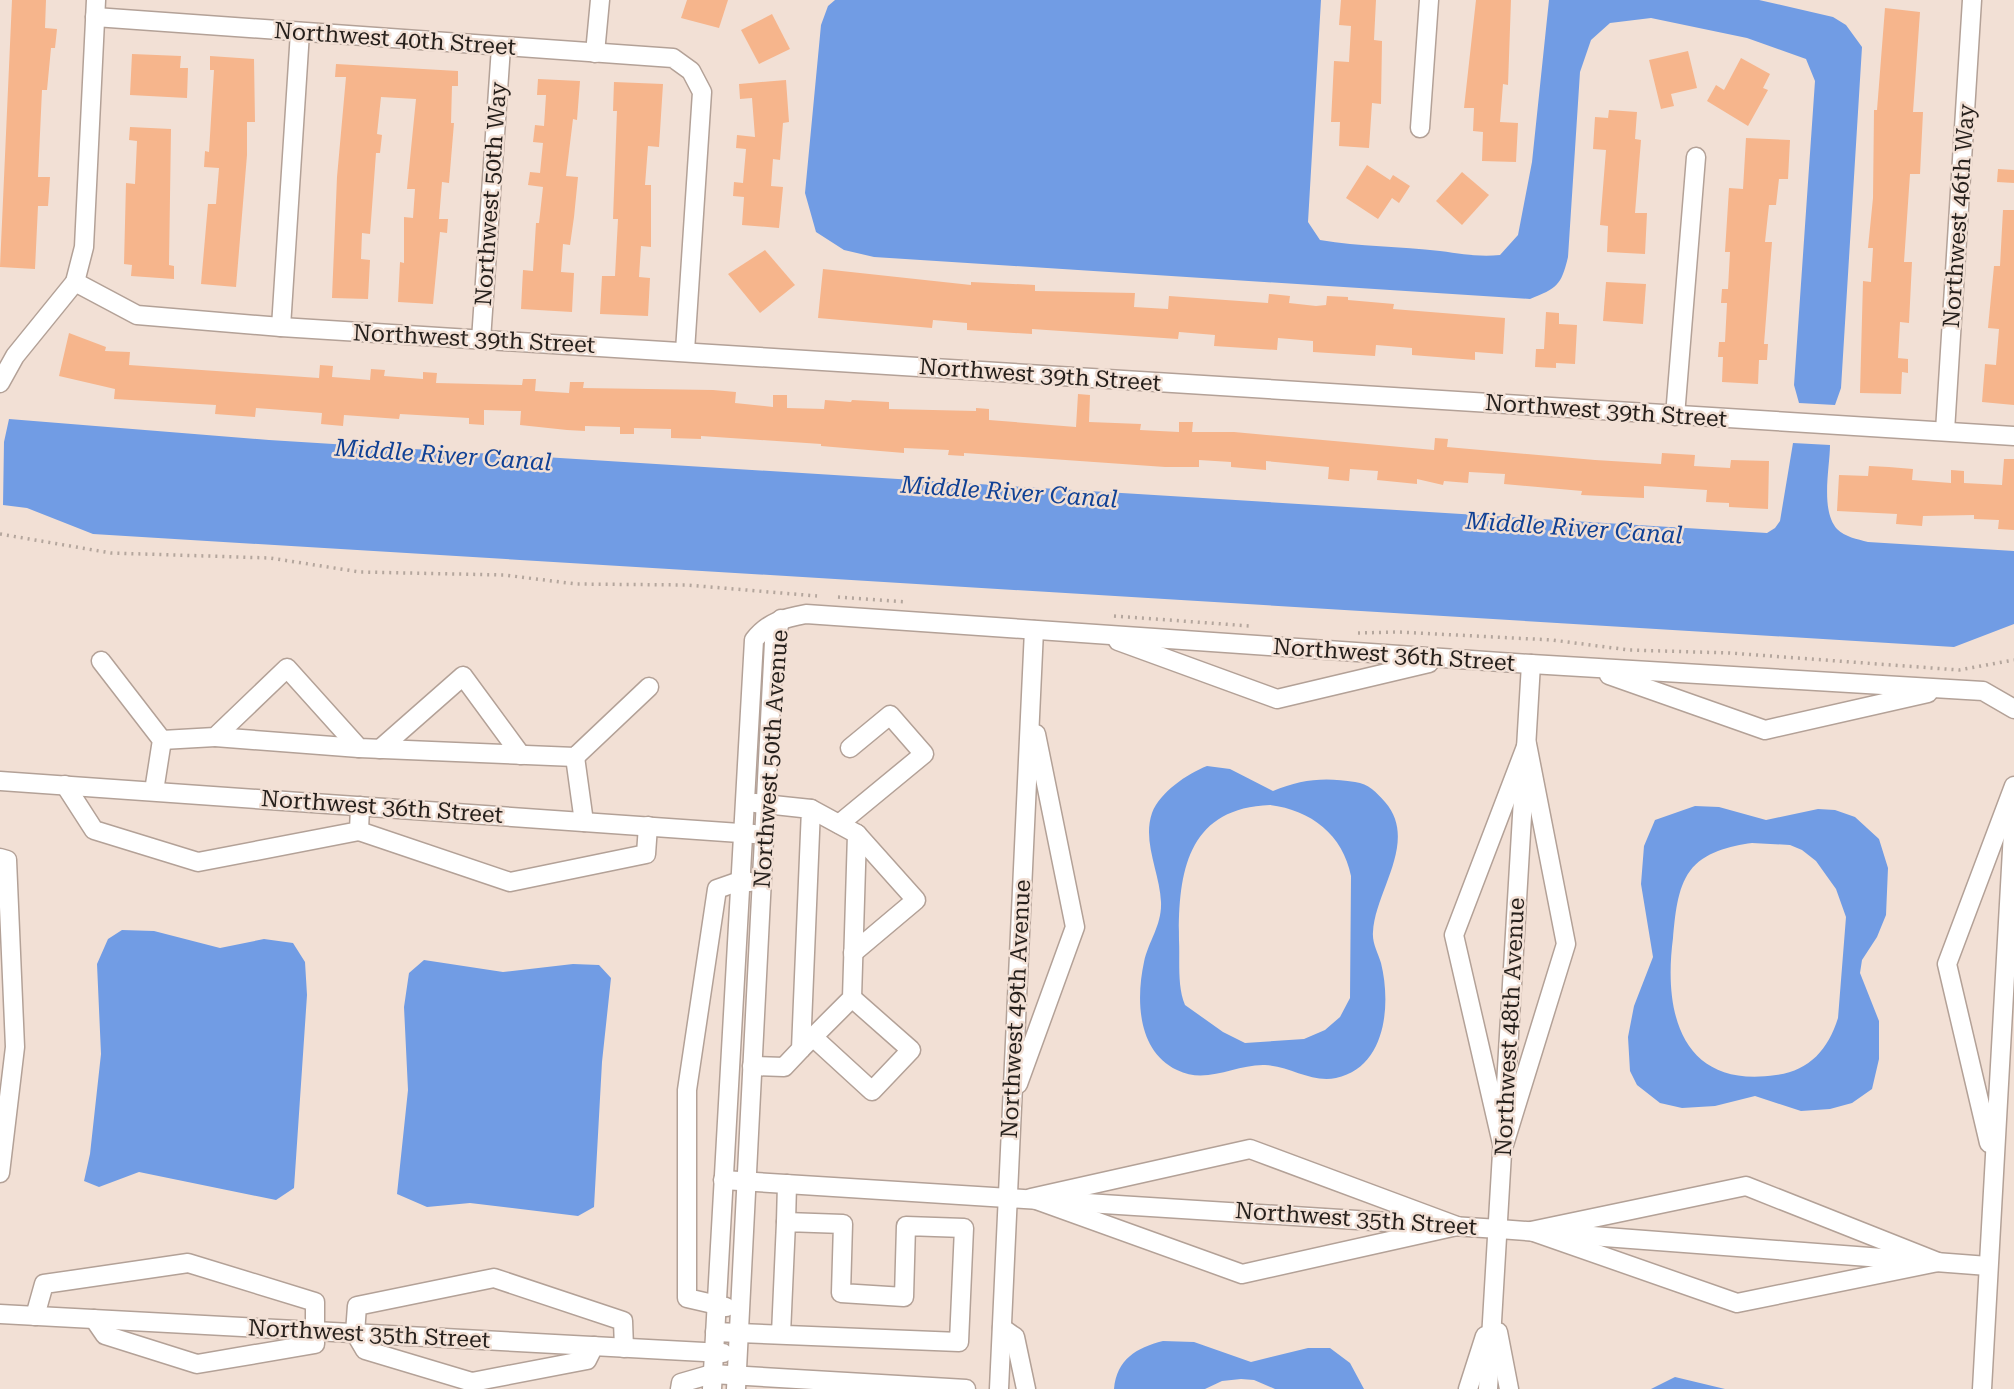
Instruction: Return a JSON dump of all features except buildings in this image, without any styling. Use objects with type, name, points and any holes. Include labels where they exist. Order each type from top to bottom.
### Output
[{"type":"street","points":[[595,53],[600,0]]},
{"type":"street","points":[[1420,128],[1429,0]]},
{"type":"street","name":"Northwest 46th Way","points":[[1945,431],[1972,0]]},
{"type":"street","points":[[0,383],[15,356],[75,282],[84,247],[96,9]]},
{"type":"street","name":"Northwest 40th Street","points":[[96,9],[300,32],[673,58],[691,71],[702,92],[685,351]]},
{"type":"street","points":[[281,327],[300,32]]},
{"type":"street","name":"Northwest 50th Way","points":[[481,340],[501,47]]},
{"type":"street","points":[[1675,416],[1696,158]]},
{"type":"street","name":"Northwest 39th Street","points":[[75,282],[137,316],[2014,436]]},
{"type":"street","name":"Northwest 36th Street","points":[[781,619],[806,614],[1449,659],[1983,691],[2010,705]]},
{"type":"street","name":"Northwest 50th Avenue","points":[[712,1381],[754,640],[763,628],[781,619]]},
{"type":"street","name":"Northwest 50th Avenue","points":[[736,1382],[774,642],[781,619]]},
{"type":"street","name":"Northwest 49th Avenue","points":[[999,1389],[1034,630]]},
{"type":"street","points":[[1098,634],[1277,699],[1449,659]]},
{"type":"street","points":[[101,661],[162,740],[154,791]]},
{"type":"street","name":"Northwest 48th Avenue","points":[[1488,1389],[1531,664]]},
{"type":"street","points":[[215,737],[287,668],[359,748]]},
{"type":"street","points":[[1589,668],[1765,730],[1947,689]]},
{"type":"street","points":[[380,749],[463,676],[520,755]]},
{"type":"street","points":[[162,740],[215,737],[359,748],[575,757],[649,687]]},
{"type":"street","points":[[1012,1101],[1075,926],[1030,709]]},
{"type":"street","points":[[839,824],[924,754],[890,715],[850,748]]},
{"type":"street","points":[[1503,1148],[1566,944],[1527,744]]},
{"type":"street","points":[[1503,1148],[1454,935],[1527,744]]},
{"type":"street","points":[[575,757],[584,822]]},
{"type":"street","name":"Northwest 36th Street","points":[[0,780],[764,835]]},
{"type":"street","points":[[65,785],[94,830],[198,862],[359,831],[510,882],[646,854],[648,826]]},
{"type":"street","points":[[1994,1162],[1947,964],[2014,786]]},
{"type":"street","points":[[745,803],[811,809],[857,834],[916,901],[853,953]]},
{"type":"street","points":[[359,806],[359,831]]},
{"type":"street","points":[[807,1043],[811,809]]},
{"type":"street","points":[[1982,1389],[2014,814]]},
{"type":"street","points":[[752,1066],[784,1067],[852,998],[857,834]]},
{"type":"street","points":[[0,858],[7,860],[15,1047],[0,1173]]},
{"type":"street","points":[[740,1307],[716,1307],[687,1298],[687,1090],[717,888],[740,881],[762,883]]},
{"type":"street","points":[[807,1043],[872,1091],[911,1050],[852,998]]},
{"type":"street","points":[[1031,1198],[1250,1149],[1457,1226]]},
{"type":"street","name":"Northwest 35th Street","points":[[723,1180],[1499,1228],[1988,1266]]},
{"type":"street","points":[[781,1335],[787,1184]]},
{"type":"street","points":[[1531,1231],[1746,1186],[1938,1262]]},
{"type":"street","points":[[1031,1198],[1242,1274],[1457,1226]]},
{"type":"street","points":[[715,1332],[959,1342],[964,1228],[906,1226],[904,1297],[841,1293],[843,1224],[786,1222]]},
{"type":"street","points":[[1531,1231],[1737,1303],[1938,1262]]},
{"type":"street","points":[[35,1316],[44,1284],[188,1263],[315,1302],[315,1344],[197,1364],[105,1335],[94,1320]]},
{"type":"street","points":[[594,1346],[587,1360],[472,1382],[365,1350],[355,1333],[357,1306],[494,1278],[623,1321],[624,1348]]},
{"type":"street","points":[[1468,1389],[1493,1308]]},
{"type":"street","points":[[1493,1308],[1509,1389]]},
{"type":"street","name":"Northwest 35th Street","points":[[0,1314],[737,1354]]},
{"type":"street","points":[[1002,1328],[1015,1337],[1026,1389]]},
{"type":"street","points":[[1972,1389],[1983,1353]]},
{"type":"street","points":[[680,1389],[681,1383],[712,1381],[966,1389]]},
{"type":"path","points":[[0,534],[111,553],[270,558],[360,572],[504,575],[576,584],[687,585],[918,603]]},
{"type":"path","points":[[1105,616],[1254,626]]},
{"type":"path","points":[[1348,634],[1398,632],[1552,640],[1629,650],[1730,653],[1959,670],[2014,660]]},
{"type":"water","points":[[835,0],[1321,0],[1308,222],[1320,240],[1485,256],[1500,255],[1518,235],[1532,162],[1549,0],[1759,0],[1833,17],[1846,25],[1862,47],[1841,388],[1835,405],[1799,403],[1794,385],[1815,81],[1806,59],[1747,38],[1651,18],[1610,23],[1591,40],[1580,72],[1568,257],[1556,285],[1530,299],[874,257],[844,250],[816,232],[805,193],[821,25],[828,6]]},
{"type":"water","name":"Middle River Canal","points":[[9,419],[269,440],[1767,533],[1780,521],[1793,443],[1830,445],[1827,500],[1832,521],[1840,532],[1868,542],[2014,551],[2014,624],[1954,647],[93,534],[27,508],[3,505],[4,442]]},
{"type":"water","points":[[1207,766],[1230,769],[1273,791],[1313,780],[1360,783],[1385,802],[1394,817],[1398,833],[1397,849],[1375,916],[1373,932],[1384,979],[1385,1014],[1375,1047],[1366,1061],[1353,1072],[1327,1079],[1265,1065],[1210,1075],[1188,1074],[1164,1061],[1147,1037],[1140,1007],[1141,976],[1161,910],[1149,824],[1161,798],[1199,769]],"holes":[[[1270,805],[1299,812],[1323,827],[1341,848],[1347,861],[1351,876],[1350,998],[1340,1017],[1325,1030],[1304,1039],[1245,1043],[1223,1032],[1185,1005],[1179,973],[1181,890],[1193,848],[1205,831],[1221,818],[1243,809]]]},
{"type":"water","points":[[1695,806],[1719,807],[1766,820],[1818,809],[1835,810],[1855,817],[1879,839],[1888,868],[1886,915],[1877,937],[1862,960],[1860,973],[1879,1021],[1879,1059],[1872,1089],[1852,1103],[1830,1109],[1801,1111],[1755,1096],[1715,1106],[1682,1108],[1660,1103],[1637,1085],[1630,1071],[1628,1037],[1634,1006],[1653,957],[1641,884],[1644,846],[1655,820]],"holes":[[[1752,843],[1790,845],[1816,861],[1836,889],[1846,917],[1838,1018],[1823,1049],[1798,1069],[1776,1075],[1744,1076],[1719,1070],[1699,1058],[1686,1040],[1676,1018],[1671,966],[1679,894],[1696,864],[1718,851]]]},
{"type":"water","points":[[122,930],[154,931],[220,948],[264,939],[293,943],[305,962],[307,995],[294,1188],[276,1200],[139,1172],[99,1187],[84,1181],[90,1154],[101,1054],[97,964],[108,939]]},
{"type":"water","points":[[424,960],[503,972],[573,964],[599,965],[611,978],[602,1062],[594,1207],[578,1216],[470,1203],[427,1207],[397,1194],[408,1090],[404,1007],[409,973]]},
{"type":"water","points":[[1163,1341],[1194,1342],[1251,1362],[1308,1348],[1330,1348],[1350,1363],[1364,1389],[1275,1389],[1254,1380],[1241,1379],[1222,1381],[1205,1389],[1114,1389],[1119,1370],[1130,1356],[1144,1347]]},
{"type":"water","points":[[1675,1377],[1725,1389],[1651,1389]]}]
